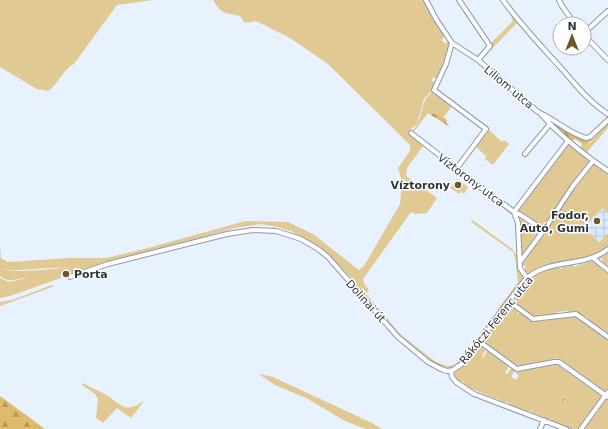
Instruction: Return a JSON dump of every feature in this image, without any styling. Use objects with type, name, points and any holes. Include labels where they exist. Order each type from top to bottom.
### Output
[{"type":"street","name":"Liliom utca","points":[[426,0],[436,19],[452,43],[478,60],[538,112],[548,116],[573,133],[586,138],[590,137],[608,120]]},
{"type":"street","points":[[459,0],[490,46],[478,60]]},
{"type":"street","points":[[502,0],[569,77],[595,104],[608,114]]},
{"type":"street","points":[[559,0],[570,16]]},
{"type":"street","points":[[592,26],[608,11]]},
{"type":"street","points":[[452,43],[446,64],[434,90],[486,129],[457,168]]},
{"type":"street","points":[[592,43],[608,60]]},
{"type":"street","points":[[538,112],[568,142],[608,171]]},
{"type":"street","points":[[525,154],[550,124]]},
{"type":"street","name":"Víztorony utca","points":[[411,133],[427,147],[457,168],[475,184],[514,212],[518,223],[520,268],[527,278]]},
{"type":"street","points":[[544,230],[514,212],[568,142]]},
{"type":"street","points":[[520,263],[573,186],[593,160]]},
{"type":"street","name":"Dolinai út","points":[[70,277],[108,264],[234,233],[260,229],[281,232],[301,239],[318,249],[337,267],[398,337],[428,362],[441,369],[451,371]]},
{"type":"street","name":"Rákóczi Ferenc utca","points":[[451,371],[463,363],[527,278],[535,272],[547,267],[594,258],[608,248]]},
{"type":"street","points":[[594,258],[608,270]]},
{"type":"street","points":[[510,302],[533,319],[577,314],[608,337]]},
{"type":"street","points":[[480,342],[517,369],[554,362],[560,363],[607,395],[581,429]]},
{"type":"street","points":[[451,371],[452,377],[456,382],[474,394],[566,429]]},
{"type":"street","points":[[540,429],[544,420]]},
{"type":"shaded area","points":[[580,204],[608,207],[608,244],[600,251],[571,217]]},
{"type":"green space","points":[[0,0],[153,0],[117,5],[74,64],[67,69],[48,91],[37,89],[0,67]]},
{"type":"green space","points":[[213,0],[424,0],[444,35],[442,41],[447,44],[448,40],[450,42],[444,62],[445,63],[437,79],[433,77],[432,81],[436,82],[424,99],[417,124],[408,131],[423,146],[407,168],[406,176],[437,198],[427,213],[416,214],[411,212],[363,279],[369,290],[366,294],[401,335],[436,362],[447,366],[454,365],[461,360],[518,282],[513,252],[471,222],[472,220],[474,221],[512,249],[517,255],[515,220],[513,216],[492,199],[507,209],[516,219],[519,256],[525,279],[463,361],[450,369],[442,368],[430,362],[400,337],[363,294],[356,283],[332,258],[291,230],[289,231],[278,227],[260,224],[235,228],[83,270],[63,267],[21,270],[0,269],[0,245],[1,258],[8,262],[70,258],[106,258],[246,221],[288,222],[313,234],[359,270],[364,266],[400,204],[402,182],[398,168],[410,151],[410,145],[328,64],[290,38],[256,21],[245,23],[240,16],[224,12],[218,8]]},
{"type":"green space","points":[[514,17],[520,25],[517,23],[482,59],[488,66],[481,58],[493,46],[487,39],[491,43],[513,21],[511,18]]},
{"type":"green space","points":[[432,92],[453,104],[443,118],[428,113],[413,133],[413,130],[419,121],[425,101]]},
{"type":"green space","points":[[428,113],[435,114],[447,120],[446,122],[450,127]]},
{"type":"green space","points":[[544,116],[585,140],[596,134],[592,140],[585,145],[575,139],[570,141]]},
{"type":"green space","points":[[608,122],[608,128],[587,152],[590,155],[589,156],[580,148],[582,145],[581,142],[583,144],[590,143]]},
{"type":"green space","points":[[488,129],[502,142],[504,140],[509,144],[493,165],[485,159],[486,156],[475,146]]},
{"type":"green space","points":[[569,144],[591,162],[544,229],[540,227],[540,224],[538,225],[533,222],[534,221],[532,219],[531,220],[516,211]]},
{"type":"green space","points":[[593,162],[608,172],[608,213],[603,208],[583,227],[599,242],[608,233],[608,246],[596,253],[598,254],[584,259],[564,262],[562,260],[562,262],[547,264],[547,262],[546,266],[531,274],[526,272],[526,267],[524,265],[522,266],[522,264]]},
{"type":"green space","points":[[457,179],[468,187],[464,194],[461,191],[459,194],[450,188]]},
{"type":"green space","points":[[516,214],[541,230],[541,233],[522,257],[519,224]]},
{"type":"green space","points":[[608,252],[608,267],[601,263],[603,260],[601,258],[599,260],[598,258]]},
{"type":"green space","points":[[591,261],[608,273],[608,335],[606,331],[598,328],[586,316],[585,317],[576,313],[569,313],[568,311],[557,312],[557,315],[532,317],[514,303],[516,295],[521,288],[534,278],[533,276],[540,274],[541,271],[559,266],[560,269],[563,265],[568,265],[567,268],[570,265],[575,267]]},
{"type":"green space","points":[[73,268],[76,271],[75,273],[71,274],[67,271],[63,272],[63,275],[60,275],[61,278],[10,296],[0,298],[0,278],[9,282],[27,278],[7,280],[0,276],[0,269],[23,271]]},
{"type":"green space","points":[[52,285],[55,286],[0,306],[0,302],[12,300]]},
{"type":"green space","points":[[510,306],[518,311],[517,313],[519,314],[520,312],[534,321],[533,323],[548,319],[577,316],[601,333],[599,335],[603,335],[608,339],[608,390],[605,392],[557,358],[517,367],[512,364],[511,361],[509,362],[510,360],[507,360],[502,357],[501,354],[500,355],[493,350],[487,343],[484,344],[483,340]]},
{"type":"green space","points":[[481,345],[486,349],[482,357],[483,358],[488,350],[509,366],[505,373],[507,374],[512,368],[515,370],[511,377],[516,380],[519,376],[516,374],[517,372],[551,364],[553,366],[554,364],[561,365],[561,367],[562,365],[564,370],[569,371],[589,387],[590,386],[603,395],[603,397],[579,429],[571,429],[552,421],[551,419],[538,415],[538,413],[537,415],[531,413],[532,411],[529,412],[509,405],[509,403],[463,385],[463,381],[461,383],[456,378],[454,373]]},
{"type":"green space","points":[[259,374],[273,377],[382,429],[366,429],[345,421],[306,398],[275,385]]},
{"type":"green space","points":[[83,383],[105,394],[121,406],[128,408],[133,407],[144,401],[131,418],[117,408],[103,423],[96,418],[98,399],[95,394],[82,385]]},
{"type":"green space","points":[[558,394],[574,405],[568,415],[551,404]]},
{"type":"green space","points":[[0,396],[45,429],[0,429]]},
{"type":"green space","points":[[606,398],[608,398],[608,429],[583,429],[594,414],[597,413],[599,407]]},
{"type":"waterway","points":[[602,250],[608,246]]},
{"type":"waterway","points":[[565,261],[578,259]]},
{"type":"waterway","points":[[549,264],[561,262]]},
{"type":"waterway","points":[[539,268],[544,266]]},
{"type":"waterway","points":[[584,422],[602,397]]},
{"type":"waterway","points":[[578,429],[581,426]]},
{"type":"waterway","points":[[568,427],[572,429]]},
{"type":"place","name":"Víztorony","points":[[458,185]]},
{"type":"place","name":"Fodor, Autó, Gumi","points":[[597,221]]},
{"type":"place","name":"Porta","points":[[66,274]]}]
